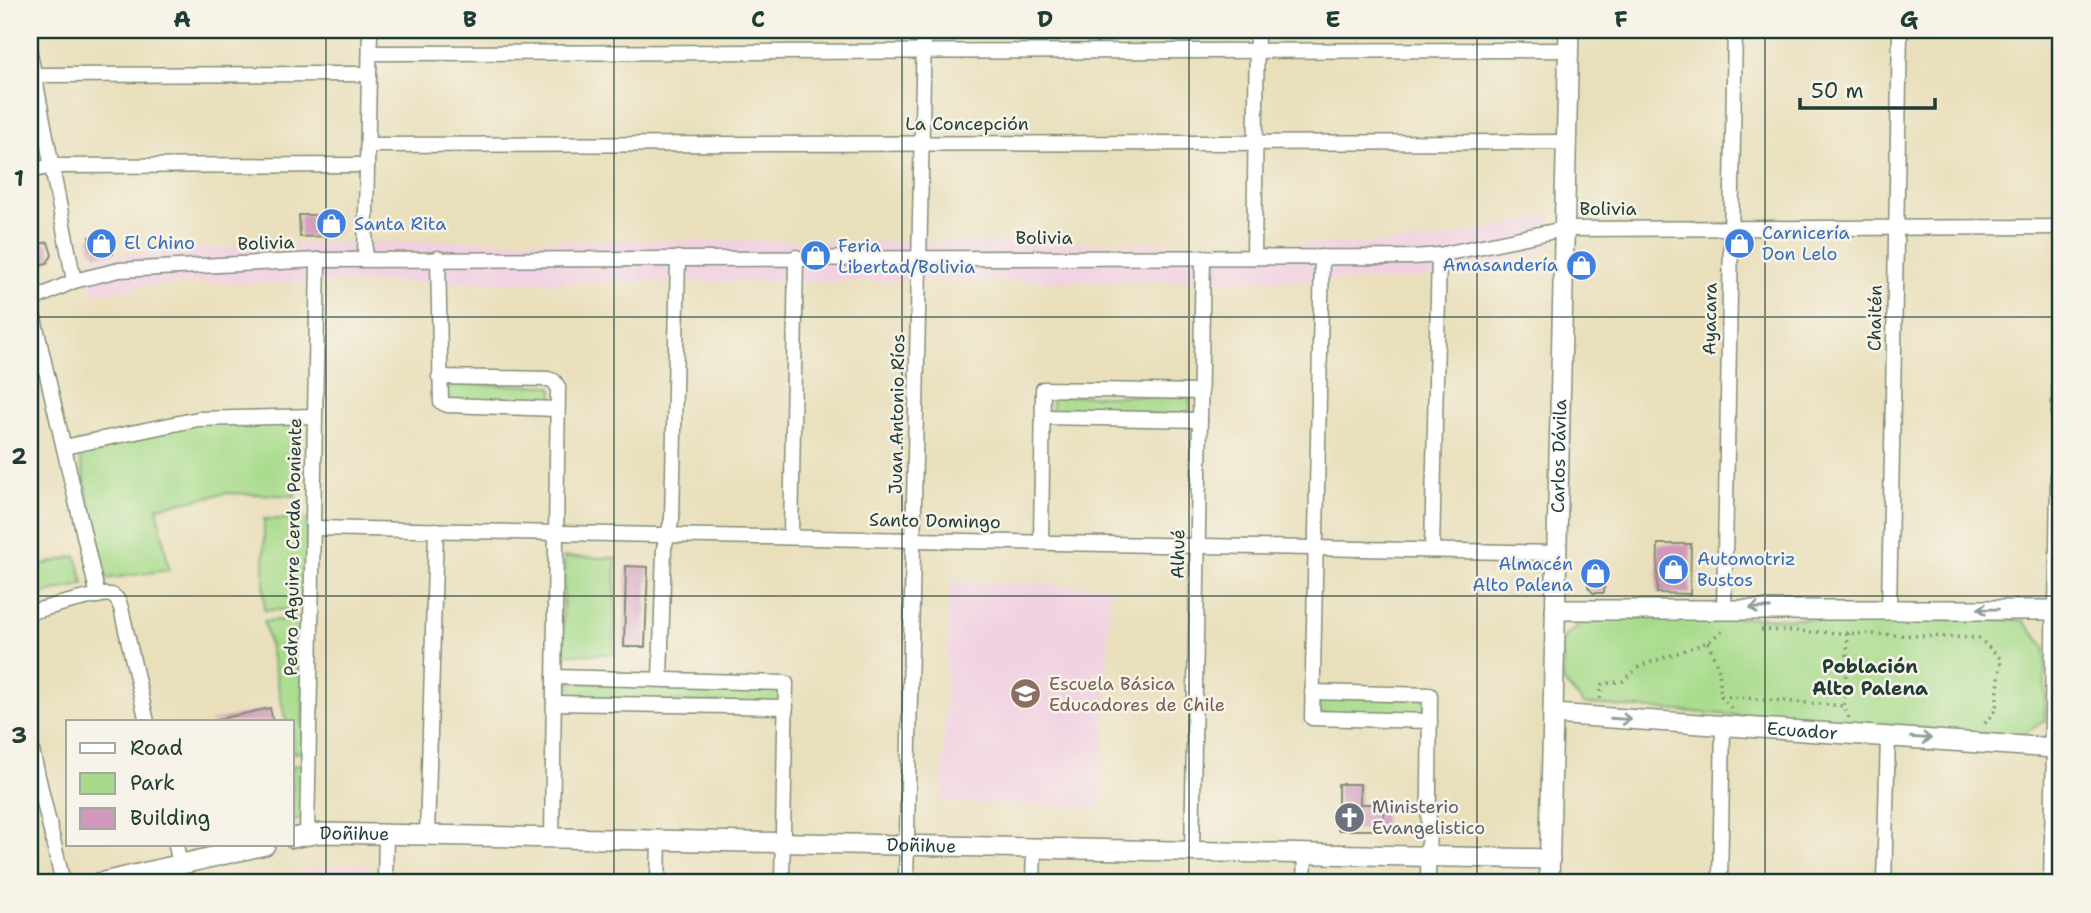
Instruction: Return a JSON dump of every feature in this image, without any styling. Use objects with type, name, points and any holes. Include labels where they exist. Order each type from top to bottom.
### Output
[{"type":"street","points":[[365,259],[370,30]]},
{"type":"street","name":"Juan Antonio Ríos","points":[[906,883],[924,30]]},
{"type":"street","points":[[1254,257],[1257,30]]},
{"type":"street","name":"Carlos Dávila","points":[[1549,883],[1569,30]]},
{"type":"street","name":"Ayacara","points":[[1724,608],[1735,30]]},
{"type":"street","name":"Chaitén","points":[[1889,608],[1900,30]]},
{"type":"street","points":[[370,53],[1568,50]]},
{"type":"street","points":[[30,53],[74,281]]},
{"type":"street","points":[[34,75],[369,74]]},
{"type":"street","name":"La Concepción","points":[[368,145],[1566,142]]},
{"type":"street","points":[[30,171],[52,166],[367,166]]},
{"type":"street","name":"Bolivia","points":[[30,301],[74,281],[119,270],[318,260],[1413,257],[1439,255],[1564,229],[2061,227]]},
{"type":"street","points":[[1432,550],[1439,255]]},
{"type":"street","points":[[791,537],[796,257]]},
{"type":"street","name":"Alhué","points":[[1192,851],[1203,257]]},
{"type":"street","points":[[1322,257],[1312,718],[1430,721]]},
{"type":"street","points":[[438,258],[441,402],[447,405],[557,409]]},
{"type":"street","points":[[660,679],[664,548],[672,519],[678,258]]},
{"type":"street","name":"Pedro Aguirre Cerda Poniente","points":[[300,837],[313,528],[318,260]]},
{"type":"street","points":[[2051,883],[2058,669],[2056,610],[2061,280]]},
{"type":"street","points":[[30,301],[98,596]]},
{"type":"street","points":[[439,377],[554,381],[558,387],[552,838]]},
{"type":"street","points":[[1041,542],[1043,389],[1201,392]]},
{"type":"street","points":[[64,447],[198,419],[314,416]]},
{"type":"street","points":[[1043,417],[1200,420]]},
{"type":"street","name":"Santo Domingo","points":[[313,528],[1556,553]]},
{"type":"street","points":[[427,835],[436,530]]},
{"type":"street","points":[[30,612],[98,596],[116,597],[121,608],[147,720]]},
{"type":"street","points":[[1555,610],[2056,610]]},
{"type":"street","points":[[554,677],[786,684],[782,883]]},
{"type":"street","points":[[1312,692],[1430,695],[1428,883]]},
{"type":"street","points":[[554,703],[786,707]]},
{"type":"street","name":"Ecuador","points":[[1553,714],[2054,748]]},
{"type":"street","points":[[1720,883],[1733,727]]},
{"type":"street","points":[[1884,883],[1888,735]]},
{"type":"street","points":[[30,742],[63,883]]},
{"type":"street","points":[[385,883],[386,834]]},
{"type":"street","name":"Doñihue","points":[[300,837],[386,834],[1550,859]]},
{"type":"street","points":[[658,883],[659,840]]},
{"type":"street","points":[[176,846],[180,865]]},
{"type":"street","points":[[99,883],[261,846]]},
{"type":"street","points":[[1033,883],[1034,848]]},
{"type":"street","points":[[1304,883],[1305,854]]},
{"type":"path","points":[[1612,718],[1600,700],[1602,684],[1623,681],[1640,666],[1708,642],[1724,629],[1736,629]]},
{"type":"path","points":[[1749,630],[1979,638],[2001,659],[1996,709],[1983,724],[1982,743]]},
{"type":"path","points":[[1848,634],[1844,706],[1855,734]]},
{"type":"path","points":[[1708,642],[1718,670],[1721,696],[1733,727]]},
{"type":"path","points":[[1721,696],[1844,706]]},
{"type":"shaded area","name":"Feria Libertad/Bolivia","points":[[1551,215],[1547,250],[1468,271],[1403,280],[189,283],[142,286],[93,294],[86,258],[279,244],[540,240],[1376,244],[1440,239]]},
{"type":"shaded area","name":"Escuela Básica Educadores de Chile","points":[[950,581],[1110,587],[1102,807],[942,802]]},
{"type":"shaded area","points":[[368,864],[368,883],[251,883],[327,865]]},
{"type":"green space","points":[[448,384],[548,386],[553,388],[553,398],[548,402],[449,401],[444,388]]},
{"type":"green space","points":[[1052,396],[1190,396],[1190,415],[1052,413]]},
{"type":"green space","points":[[197,418],[297,419],[295,496],[227,493],[157,507],[169,570],[105,579],[77,443]]},
{"type":"green space","points":[[264,519],[307,519],[307,610],[264,610]]},
{"type":"green space","points":[[76,556],[84,584],[30,597],[30,568]]},
{"type":"green space","points":[[564,557],[616,558],[614,654],[562,654]]},
{"type":"green space","points":[[1590,617],[2023,620],[2045,647],[2045,720],[2021,736],[1584,704],[1563,681],[1563,638]]},
{"type":"green space","points":[[303,619],[303,752],[294,753],[294,720],[286,720],[264,621]]},
{"type":"green space","points":[[567,682],[781,687],[782,704],[567,700]]},
{"type":"green space","points":[[1318,696],[1426,698],[1425,716],[1318,714]]},
{"type":"green space","points":[[303,764],[304,818],[294,820],[294,766]]},
{"type":"building","points":[[299,215],[337,215],[338,233],[331,236],[300,237]]},
{"type":"building","name":"El Chino","points":[[112,236],[113,254],[96,255],[90,248],[89,237]]},
{"type":"building","points":[[48,242],[52,255],[47,263],[30,267],[30,246]]},
{"type":"building","name":"Automotriz Bustos","points":[[1658,544],[1691,544],[1690,594],[1657,593]]},
{"type":"building","name":"Almacén Alto Palena","points":[[1589,562],[1605,562],[1604,593],[1593,593],[1588,587]]},
{"type":"building","points":[[626,566],[648,567],[645,647],[624,647]]},
{"type":"building","points":[[270,708],[273,720],[216,720]]},
{"type":"building","name":"Ministerio Evangelistico","points":[[1338,784],[1360,784],[1360,804],[1384,804],[1384,830],[1338,830]]},
{"type":"building","points":[[307,876],[307,879],[343,883],[291,883],[299,880],[298,877]]},
{"type":"place","name":"Santa Rita","points":[[331,224]]},
{"type":"place","name":"El Chino","points":[[101,243]]},
{"type":"place","name":"Carnicería Don Lelo","points":[[1739,243]]},
{"type":"place","name":"Feria Libertad/Bolivia","points":[[815,256]]},
{"type":"place","name":"Amasandería","points":[[1581,265]]},
{"type":"place","name":"Automotriz Bustos","points":[[1674,569]]},
{"type":"place","name":"Almacén Alto Palena","points":[[1596,574]]},
{"type":"place","name":"Escuela Básica Educadores de Chile","points":[[1026,694]]},
{"type":"place","name":"Ministerio Evangelistico","points":[[1349,817]]},
{"type":"district","name":"Población Alto Palena","points":[[1870,677]]}]
